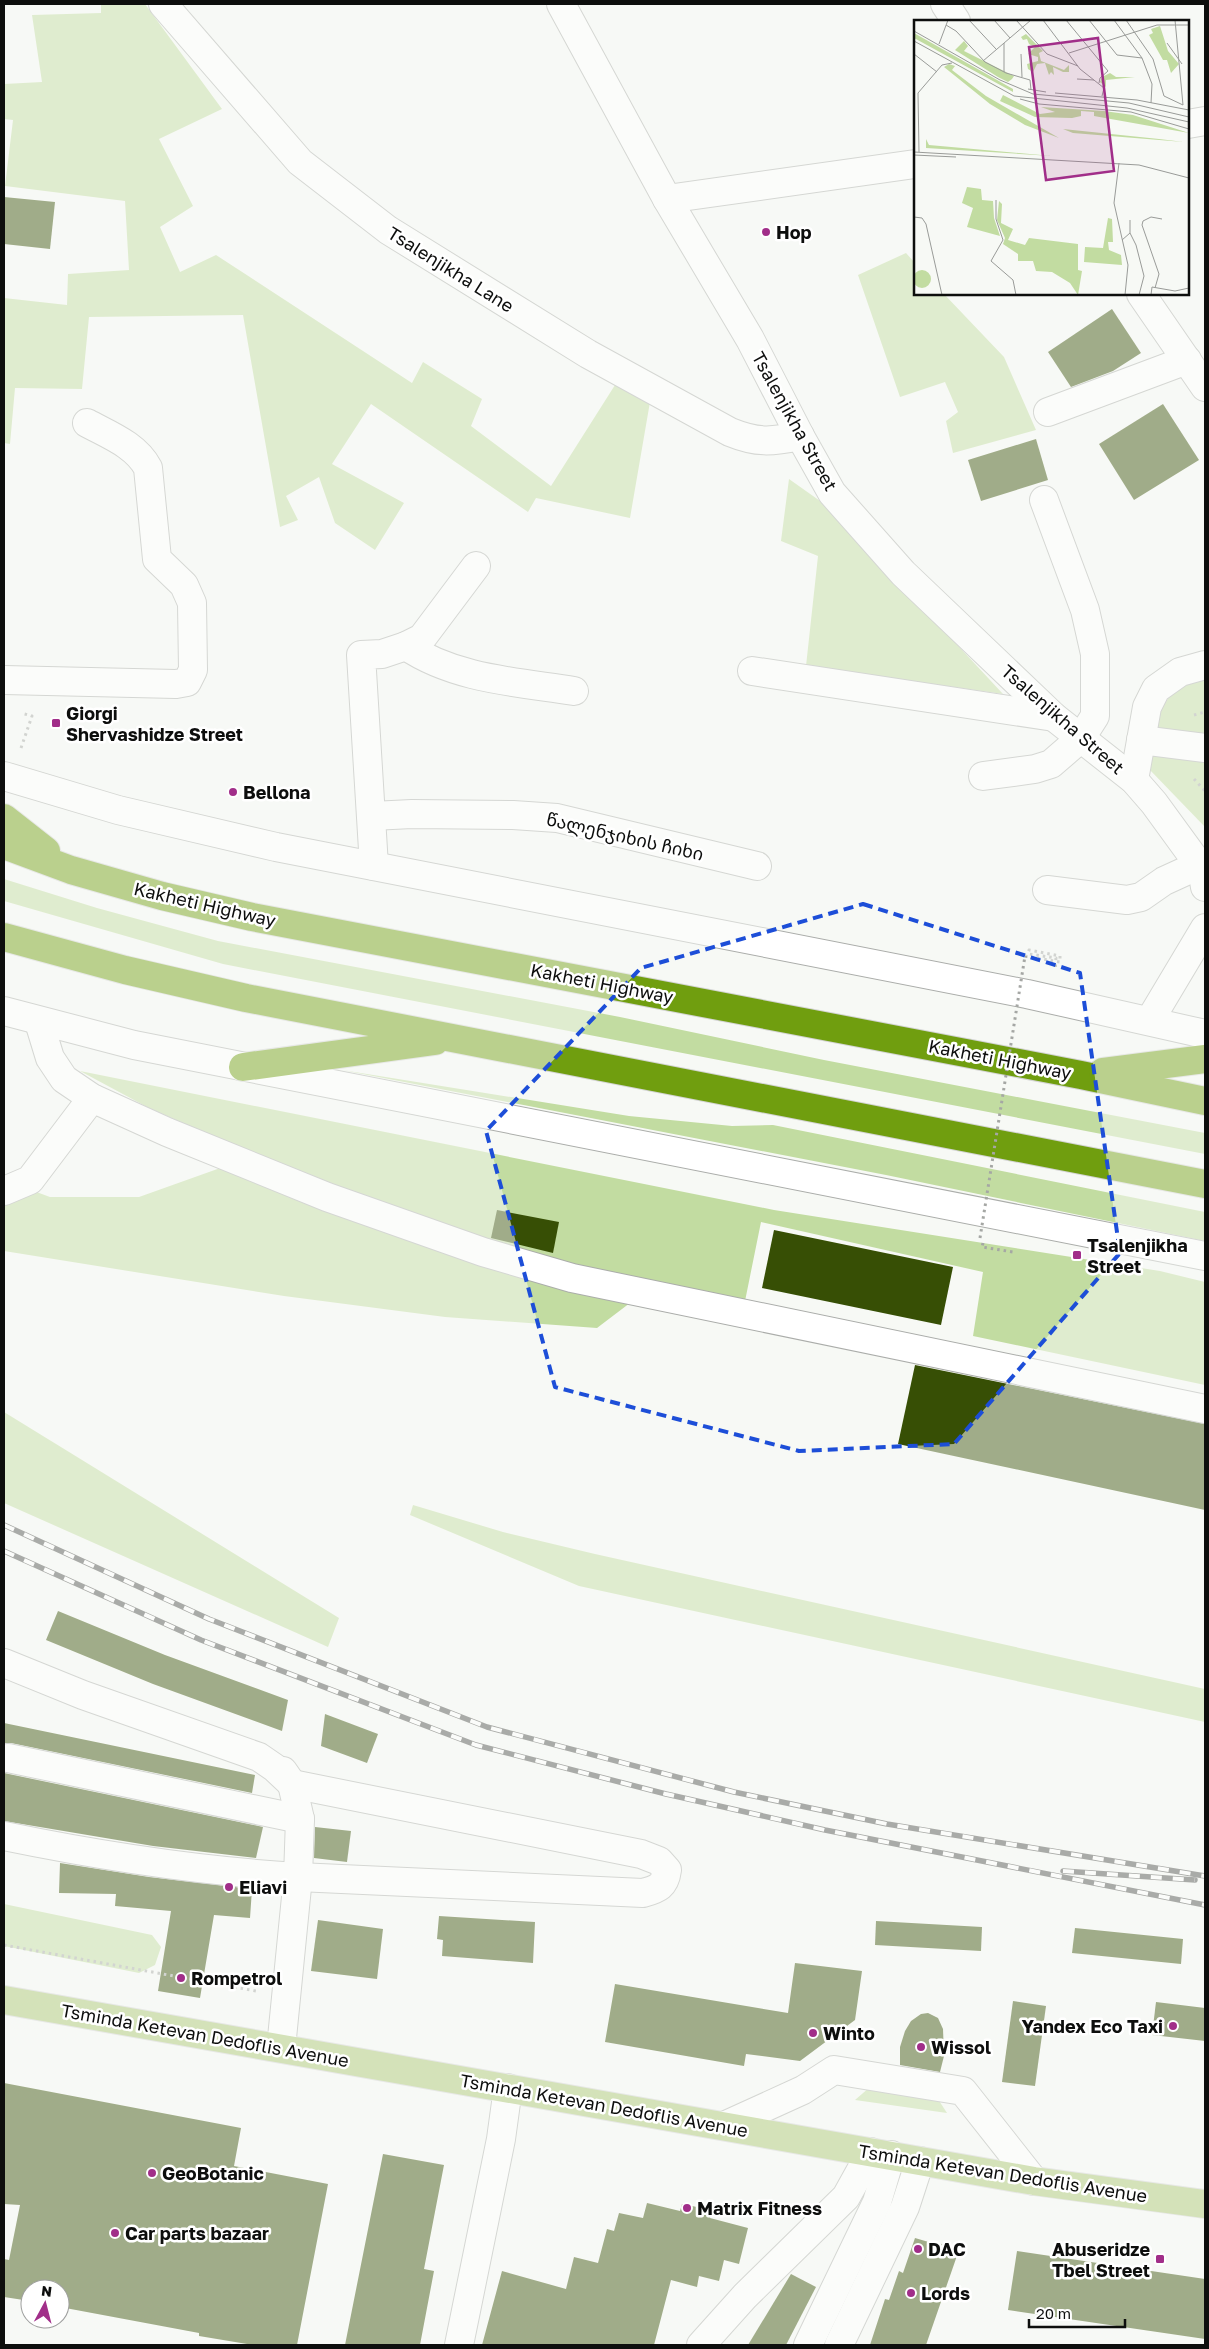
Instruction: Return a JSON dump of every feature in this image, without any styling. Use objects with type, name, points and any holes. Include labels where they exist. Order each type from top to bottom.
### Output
[{"type":"highway","points":[[4,818],[71,870]]},
{"type":"highway","name":"Kakheti Highway","points":[[4,845],[71,870],[162,896],[252,917],[1081,1075],[1205,1101]]},
{"type":"highway","points":[[4,937],[125,970],[246,998],[1205,1184]]},
{"type":"highway","points":[[243,1066],[458,1038]]},
{"type":"highway","points":[[1081,1075],[1205,1059]]},
{"type":"main road","name":"Tsminda Ketevan Dedoflis Avenue","points":[[4,2000],[1034,2180],[1205,2204]]},
{"type":"street","name":"Tsalenjikha Lane","points":[[163,4],[300,162],[388,230],[588,354],[730,432],[750,440],[772,442],[800,436]]},
{"type":"street","name":"Tsalenjikha Street","points":[[561,4],[667,199],[750,339],[832,493],[902,572],[1054,717],[1134,780],[1154,803],[1203,873]]},
{"type":"street","points":[[945,4],[955,20]]},
{"type":"street","points":[[1189,124],[1205,121]]},
{"type":"street","points":[[667,199],[914,164]]},
{"type":"street","points":[[1141,295],[1205,387]]},
{"type":"street","points":[[1048,412],[1187,360]]},
{"type":"street","points":[[4,680],[176,684],[187,682],[192,670],[192,603],[184,585],[157,559],[148,468],[142,456],[123,442],[87,423]]},
{"type":"street","points":[[982,776],[1035,769],[1052,764],[1081,738],[1095,716],[1095,654],[1085,610],[1044,500]]},
{"type":"street","points":[[374,866],[361,655],[382,654],[422,638],[476,566]]},
{"type":"street","points":[[406,646],[423,658],[476,676],[574,691]]},
{"type":"street","points":[[1134,780],[1147,707],[1156,689],[1180,672],[1205,665]]},
{"type":"street","points":[[752,671],[1054,717]]},
{"type":"street","points":[[1141,740],[1205,748]]},
{"type":"street","points":[[4,776],[118,810],[276,848],[1150,1020],[1205,1034]]},
{"type":"street","name":"წალენჯიხის ჩიხი","points":[[372,816],[412,814],[513,815],[557,818],[757,866]]},
{"type":"street","points":[[1046,890],[1127,900],[1141,896],[1164,881],[1203,873]]},
{"type":"street","points":[[1150,1020],[1205,928]]},
{"type":"street","points":[[4,1011],[39,1022],[134,1045],[1205,1256]]},
{"type":"street","points":[[39,1022],[50,1058],[64,1079],[92,1098],[167,1132],[326,1198],[483,1252],[572,1278],[1205,1409]]},
{"type":"street","points":[[4,1191],[30,1180],[92,1098]]},
{"type":"street","points":[[4,1653],[86,1688],[257,1747],[279,1764],[292,1784],[300,1819],[298,1877],[281,2048]]},
{"type":"street","points":[[4,1663],[83,1695],[259,1757],[275,1768],[292,1784],[641,1854],[659,1861],[667,1870],[666,1880],[659,1889],[643,1893],[298,1877],[247,1874],[76,1850],[4,1836]]},
{"type":"street","points":[[8,1758],[300,1819]]},
{"type":"street","points":[[724,2126],[803,2090],[834,2070],[962,2091],[1034,2180]]},
{"type":"street","points":[[459,2345],[477,2261],[508,2088]]},
{"type":"street","points":[[701,2345],[746,2296],[846,2197],[881,2154]]},
{"type":"street","points":[[808,2345],[876,2202],[881,2154]]},
{"type":"street","points":[[839,2345],[906,2207],[920,2160]]},
{"type":"path","points":[[21,748],[32,716]]},
{"type":"path","points":[[980,1238],[1026,956],[1051,960],[1060,962],[1060,956],[1030,950],[1029,954],[1056,958],[1055,966],[1054,973]]},
{"type":"path","points":[[4,1945],[286,1996]]},
{"type":"highlighted area","points":[[863,904],[1080,973],[1120,1253],[954,1444],[799,1451],[555,1387],[486,1131],[641,968]]},
{"type":"green space","points":[[101,4],[145,4],[222,109],[159,139],[193,206],[160,227],[180,272],[216,255],[412,383],[423,362],[482,399],[471,426],[551,486],[615,385],[650,402],[630,518],[536,498],[528,512],[371,404],[332,464],[404,503],[375,550],[335,523],[319,477],[286,496],[298,520],[280,527],[243,315],[89,317],[82,389],[15,388],[10,444],[4,443],[4,298],[67,305],[68,274],[129,270],[125,201],[5,186],[13,120],[4,119],[4,84],[42,82],[32,15],[101,13]]},
{"type":"green space","points":[[906,253],[914,262],[914,295],[945,295],[1004,357],[1036,430],[953,453],[946,421],[958,412],[945,382],[900,397],[858,275]]},
{"type":"green space","points":[[789,479],[830,508],[1003,694],[806,666],[818,556],[781,541]]},
{"type":"green space","points":[[1205,678],[1205,827],[1149,769],[1152,725],[1170,695],[1192,682]]},
{"type":"green space","points":[[4,879],[97,908],[218,941],[620,1017],[824,1060],[1205,1133],[1205,1154],[223,964],[4,901]]},
{"type":"green space","points":[[342,1070],[629,1116],[732,1126],[773,1125],[1205,1212],[1205,1241],[886,1175]]},
{"type":"green space","points":[[80,1071],[774,1210],[1160,1271],[1205,1282],[1205,1385],[973,1336],[983,1272],[761,1222],[743,1311],[647,1290],[597,1328],[445,1317],[284,1296],[4,1251],[4,1180],[50,1197],[139,1197],[223,1167],[306,1203],[311,1180],[147,1107]]},
{"type":"green space","points":[[4,1412],[339,1618],[328,1647],[4,1503]]},
{"type":"green space","points":[[413,1505],[503,1532],[595,1554],[1205,1689],[1205,1722],[579,1586],[410,1515]]},
{"type":"green space","points":[[4,1904],[152,1935],[161,1947],[155,1965],[139,1973],[4,1946]]},
{"type":"green space","points":[[870,2087],[936,2096],[947,2113],[855,2100]]},
{"type":"building","points":[[4,197],[55,202],[50,249],[4,244]]},
{"type":"building","points":[[1112,309],[1141,353],[1113,371],[1071,387],[1048,352]]},
{"type":"building","points":[[1163,404],[1199,460],[1134,500],[1099,444]]},
{"type":"building","points":[[1036,439],[1048,480],[981,501],[968,460]]},
{"type":"building","points":[[497,1210],[559,1222],[553,1253],[491,1238]]},
{"type":"building","points":[[774,1230],[953,1267],[941,1325],[762,1288]]},
{"type":"building","points":[[915,1365],[1205,1424],[1205,1510],[898,1444]]},
{"type":"building","points":[[58,1611],[165,1655],[288,1700],[282,1731],[153,1684],[46,1640]]},
{"type":"building","points":[[325,1714],[378,1734],[367,1763],[321,1746]]},
{"type":"building","points":[[4,1723],[255,1775],[252,1793],[4,1743]]},
{"type":"building","points":[[4,1773],[263,1827],[256,1858],[153,1846],[4,1821]]},
{"type":"building","points":[[315,1827],[351,1831],[347,1862],[314,1858]]},
{"type":"building","points":[[60,1863],[149,1877],[252,1889],[250,1918],[214,1915],[200,1998],[158,1991],[171,1911],[115,1906],[116,1894],[59,1893]]},
{"type":"building","points":[[439,1916],[535,1922],[533,1963],[442,1956],[443,1940],[437,1939]]},
{"type":"building","points":[[318,1920],[383,1929],[377,1979],[311,1971]]},
{"type":"building","points":[[876,1921],[982,1927],[981,1951],[875,1945]]},
{"type":"building","points":[[1075,1928],[1183,1939],[1181,1964],[1072,1953]]},
{"type":"building","points":[[795,1963],[862,1971],[855,2020],[800,2061],[746,2054],[744,2066],[605,2042],[615,1984],[788,2013]]},
{"type":"building","points":[[1013,2001],[1046,2006],[1035,2086],[1002,2082]]},
{"type":"building","points":[[1156,2002],[1205,2008],[1205,2041],[1152,2035]]},
{"type":"building","points":[[928,2013],[938,2018],[943,2029],[944,2056],[940,2072],[900,2065],[900,2047],[905,2031],[911,2021],[921,2014]]},
{"type":"building","points":[[4,2083],[241,2128],[234,2166],[328,2184],[297,2345],[253,2345],[199,2336],[199,2333],[70,2309],[70,2279],[20,2279],[20,2299],[4,2297],[4,2259],[9,2260],[20,2205],[4,2204]]},
{"type":"building","points":[[383,2154],[444,2165],[424,2269],[434,2271],[420,2345],[345,2345]]},
{"type":"building","points":[[647,2203],[680,2211],[682,2204],[712,2210],[710,2218],[748,2228],[739,2264],[724,2260],[719,2281],[699,2276],[697,2287],[671,2280],[654,2345],[482,2345],[502,2271],[566,2289],[574,2257],[598,2263],[607,2229],[614,2231],[619,2213],[643,2218]]},
{"type":"building","points":[[915,2238],[932,2243],[933,2241],[959,2250],[926,2345],[870,2345],[885,2299],[889,2300],[899,2271],[903,2273]]},
{"type":"building","points":[[1017,2251],[1205,2279],[1205,2339],[1008,2310]]},
{"type":"building","points":[[791,2274],[816,2287],[786,2345],[748,2345]]},
{"type":"railway","points":[[4,1525],[209,1619],[487,1727],[734,1792],[887,1824],[1205,1876]]},
{"type":"railway","points":[[4,1551],[201,1640],[476,1745],[666,1794],[825,1830],[1205,1905]]},
{"type":"railway","points":[[1063,1871],[1195,1880]]},
{"type":"place","name":"Нор","points":[[766,232]]},
{"type":"place","name":"Giorgi Shervashidze Street","points":[[56,723]]},
{"type":"place","name":"Bellona","points":[[233,792]]},
{"type":"place","name":"Tsalenjikha Street","points":[[1077,1255]]},
{"type":"place","name":"Eliavi","points":[[229,1887]]},
{"type":"place","name":"Rompetrol","points":[[181,1978]]},
{"type":"place","name":"Yandex Eco Taxi","points":[[1173,2026]]},
{"type":"place","name":"Winto","points":[[813,2033]]},
{"type":"place","name":"Wissol","points":[[921,2047]]},
{"type":"place","name":"GeoBotanic","points":[[152,2173]]},
{"type":"place","name":"Matrix Fitness","points":[[687,2208]]},
{"type":"place","name":"Car parts bazaar","points":[[115,2233]]},
{"type":"place","name":"DAC","points":[[918,2249]]},
{"type":"place","name":"Abuseridze Tbel Street","points":[[1160,2259]]},
{"type":"place","name":"Lords","points":[[911,2293]]}]
